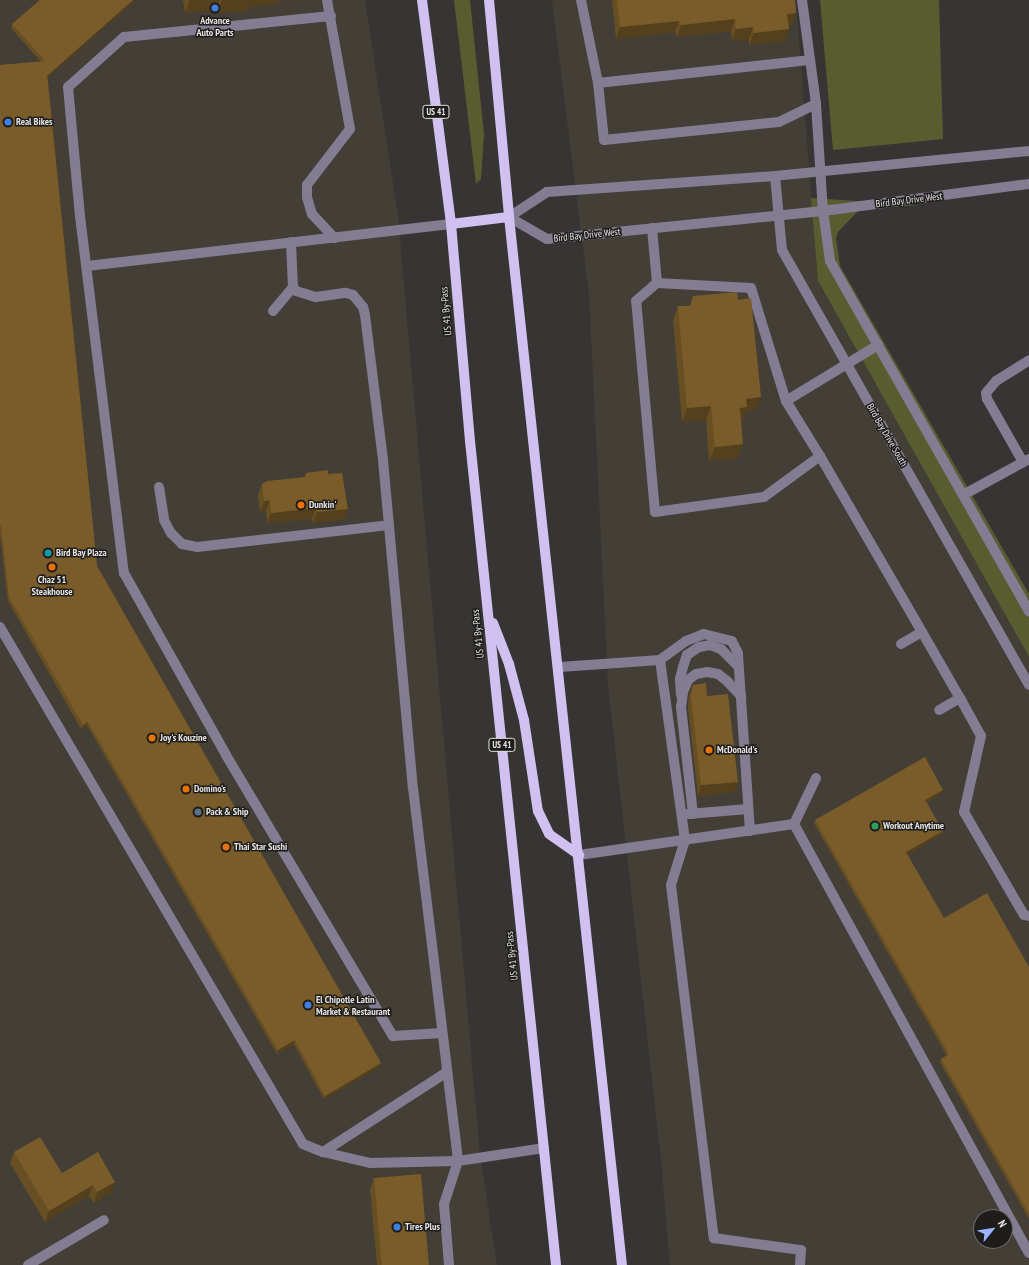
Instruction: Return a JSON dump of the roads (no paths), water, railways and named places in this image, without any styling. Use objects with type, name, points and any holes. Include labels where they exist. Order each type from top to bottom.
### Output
[{"type":"main road","name":"US 41 By-Pass","points":[[422,0],[451,224],[488,610],[556,1265]]},
{"type":"main road","points":[[488,0],[509,217],[560,666],[622,1265]]},
{"type":"main road","points":[[451,224],[509,217]]},
{"type":"main road","points":[[488,610],[518,693],[538,811],[550,834],[579,855]]},
{"type":"street","points":[[327,0],[350,129],[307,185],[307,197],[312,214],[334,238]]},
{"type":"street","points":[[581,0],[598,83],[604,140],[779,122],[816,104]]},
{"type":"street","points":[[802,0],[816,104],[823,211],[830,261],[1029,611]]},
{"type":"street","points":[[331,16],[124,37],[68,87],[87,266],[124,573],[226,755],[393,1036],[442,1033]]},
{"type":"street","points":[[598,83],[809,60]]},
{"type":"street","points":[[509,217],[547,192],[775,176],[1029,151]]},
{"type":"street","name":"Bird Bay Drive South","points":[[775,176],[782,250],[1029,685]]},
{"type":"street","name":"Bird Bay Drive West","points":[[509,217],[547,239],[823,211],[1029,184]]},
{"type":"street","points":[[87,266],[451,224]]},
{"type":"street","points":[[652,228],[657,283]]},
{"type":"street","points":[[274,311],[293,287],[291,242]]},
{"type":"street","points":[[820,456],[764,496],[655,512],[636,301],[657,283],[751,288],[786,401],[820,456],[981,736],[964,812],[1024,915],[1029,916]]},
{"type":"street","points":[[293,287],[300,294],[316,297],[346,293],[359,300],[365,315],[389,524],[413,788],[458,1161],[444,1204],[449,1265]]},
{"type":"street","points":[[786,401],[878,345]]},
{"type":"street","points":[[963,495],[1026,460],[987,399],[986,393],[996,381],[1029,360]]},
{"type":"street","points":[[159,487],[164,520],[171,533],[182,544],[196,547],[389,524]]},
{"type":"street","points":[[0,627],[303,1144],[323,1152],[370,1163],[458,1161],[544,1148]]},
{"type":"street","points":[[900,644],[922,632]]},
{"type":"street","points":[[560,666],[660,660],[686,641],[704,634],[712,634],[732,641],[738,653],[750,831]]},
{"type":"street","points":[[693,814],[681,707],[680,679],[683,667],[687,655],[699,647],[710,645],[721,649],[739,668]]},
{"type":"street","points":[[660,660],[685,840],[671,885],[714,1238],[801,1250],[800,1265]]},
{"type":"street","points":[[681,707],[683,692],[688,680],[696,674],[707,672],[718,674],[741,696]]},
{"type":"street","points":[[939,710],[960,698]]},
{"type":"street","points":[[794,824],[816,778]]},
{"type":"street","points":[[682,815],[748,809]]},
{"type":"street","points":[[579,855],[794,824]]},
{"type":"street","points":[[794,824],[1029,1253]]},
{"type":"street","points":[[323,1152],[447,1072]]},
{"type":"street","points":[[28,1265],[104,1220]]},
{"type":"place","name":"Advance Auto Parts","points":[[215,8]]},
{"type":"place","name":"Real Bikes","points":[[8,122]]},
{"type":"place","name":"Dunkin'","points":[[301,505]]},
{"type":"place","name":"Bird Bay Plaza","points":[[48,553]]},
{"type":"place","name":"Chaz 51 Steakhouse","points":[[52,567]]},
{"type":"place","name":"Joy's Kouzine","points":[[152,738]]},
{"type":"place","name":"McDonald's","points":[[709,750]]},
{"type":"place","name":"Domino's","points":[[186,789]]},
{"type":"place","name":"Pack & Ship","points":[[198,812]]},
{"type":"place","name":"Workout Anytime","points":[[875,826]]},
{"type":"place","name":"Thai Star Sushi","points":[[226,847]]},
{"type":"place","name":"El Chipotle Latin Market & Restaurant","points":[[308,1005]]},
{"type":"place","name":"Tires Plus","points":[[397,1227]]}]
